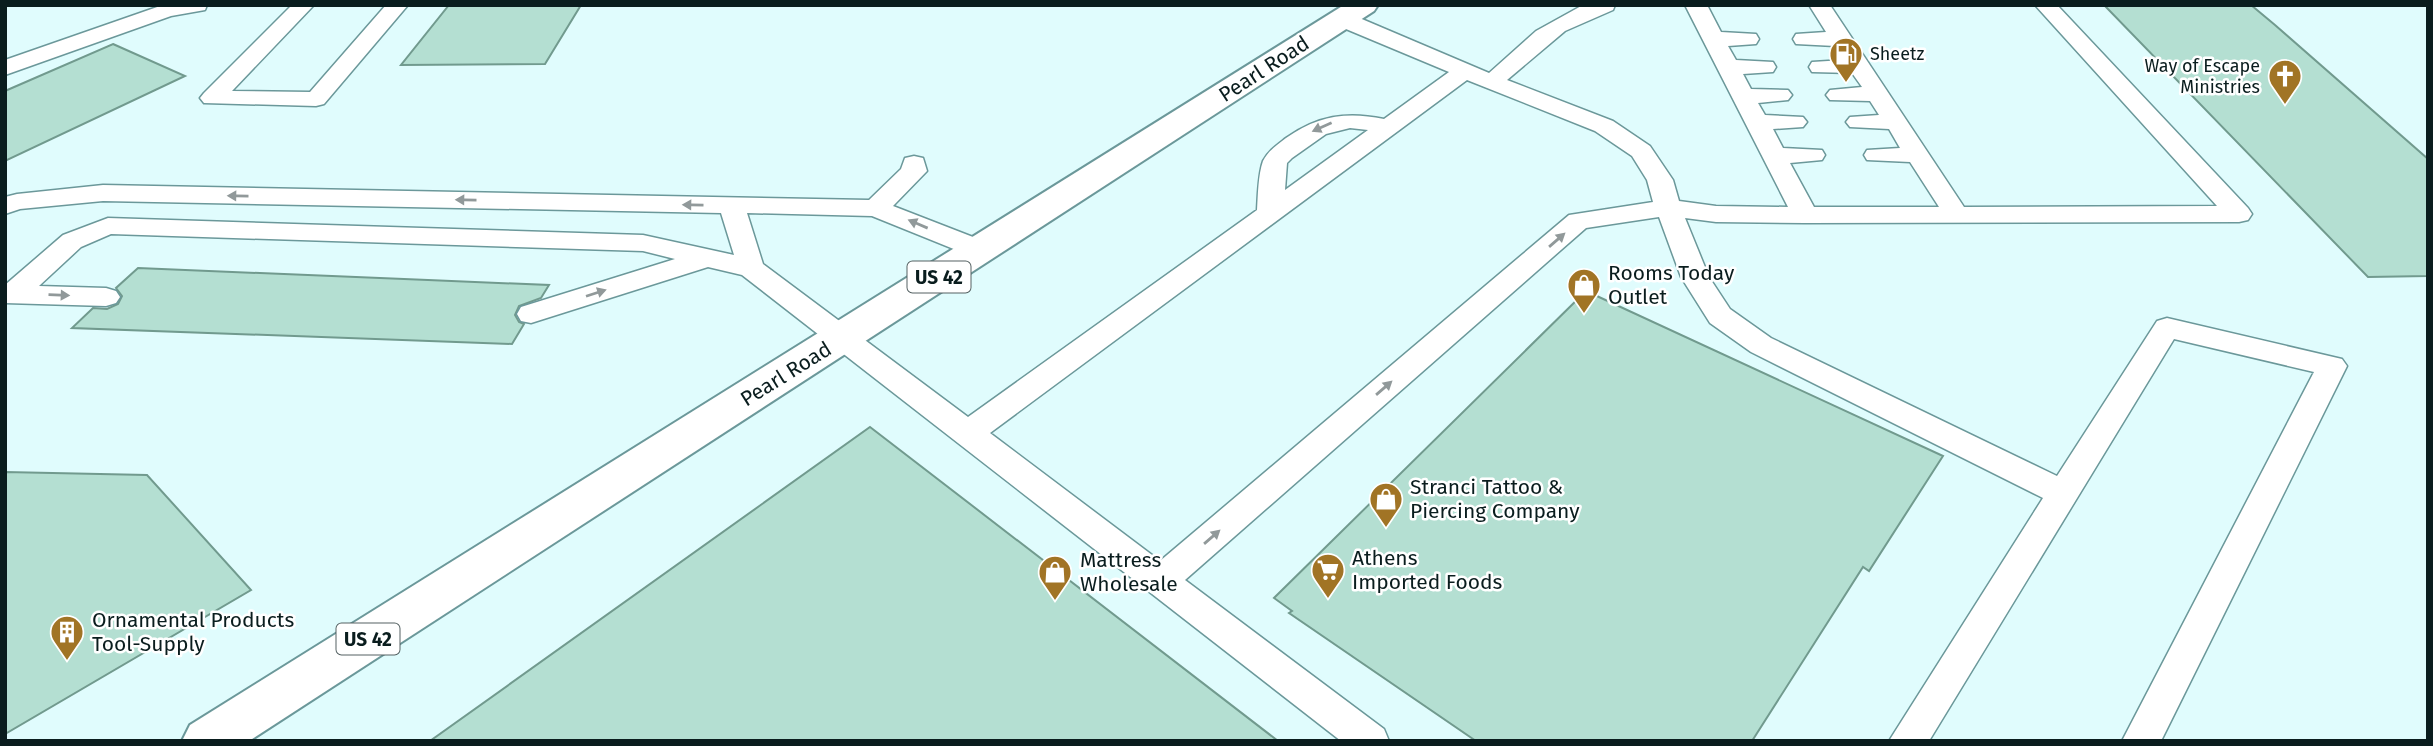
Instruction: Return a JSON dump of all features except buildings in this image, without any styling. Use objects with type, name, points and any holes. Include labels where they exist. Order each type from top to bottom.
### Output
[{"type":"main road","name":"Pearl Road","points":[[207,741],[1353,12]]},
{"type":"lane","points":[[5,68],[166,11],[197,5]]},
{"type":"lane","points":[[304,5],[212,98],[316,99],[398,5]]},
{"type":"lane","points":[[1492,82],[1553,27],[1581,11],[1605,5]]},
{"type":"lane","points":[[1696,5],[1805,215]]},
{"type":"lane","points":[[1819,5],[1957,215]]},
{"type":"lane","points":[[1160,582],[1578,221],[1668,208],[1716,214],[1805,215],[2239,214],[2045,5]]},
{"type":"lane","points":[[1353,12],[1465,71],[1604,126],[1642,151],[1660,180],[1695,277],[1720,316],[1760,345],[2063,494]]},
{"type":"lane","points":[[1714,38],[1748,39]]},
{"type":"lane","points":[[1804,39],[1840,39]]},
{"type":"lane","points":[[1820,66],[1859,66]]},
{"type":"lane","points":[[1728,67],[1765,67]]},
{"type":"lane","points":[[967,434],[1465,71]]},
{"type":"lane","points":[[1838,95],[1878,94]]},
{"type":"lane","points":[[1743,96],[1780,95]]},
{"type":"lane","points":[[1269,215],[1278,156],[1306,135],[1324,123],[1336,121],[1389,127]]},
{"type":"lane","points":[[1757,122],[1795,122]]},
{"type":"lane","points":[[1858,122],[1896,122]]},
{"type":"lane","points":[[1775,156],[1813,155]]},
{"type":"lane","points":[[1876,155],[1917,155]]},
{"type":"lane","points":[[876,208],[914,170],[914,163]]},
{"type":"lane","points":[[5,206],[17,202],[103,193],[876,208],[981,250]]},
{"type":"lane","points":[[732,206],[751,268]]},
{"type":"lane","points":[[9,294],[72,241],[108,226],[643,243],[751,268],[1370,741]]},
{"type":"lane","points":[[531,314],[706,258]]},
{"type":"lane","points":[[9,294],[106,297]]},
{"type":"lane","points":[[1908,741],[2167,328],[2332,366],[2141,741]]},
{"type":"place","name":"Sheetz","points":[[1846,84]]},
{"type":"place","name":"Way of Escape Ministries","points":[[2285,106]]},
{"type":"place","name":"Rooms Today Outlet","points":[[1584,315]]},
{"type":"place","name":"Stranci Tattoo & Piercing Company","points":[[1386,529]]},
{"type":"place","name":"Athens Imported Foods","points":[[1328,600]]},
{"type":"place","name":"Mattress Wholesale","points":[[1055,602]]},
{"type":"place","name":"Ornamental Products Tool-Supply","points":[[67,662]]}]
